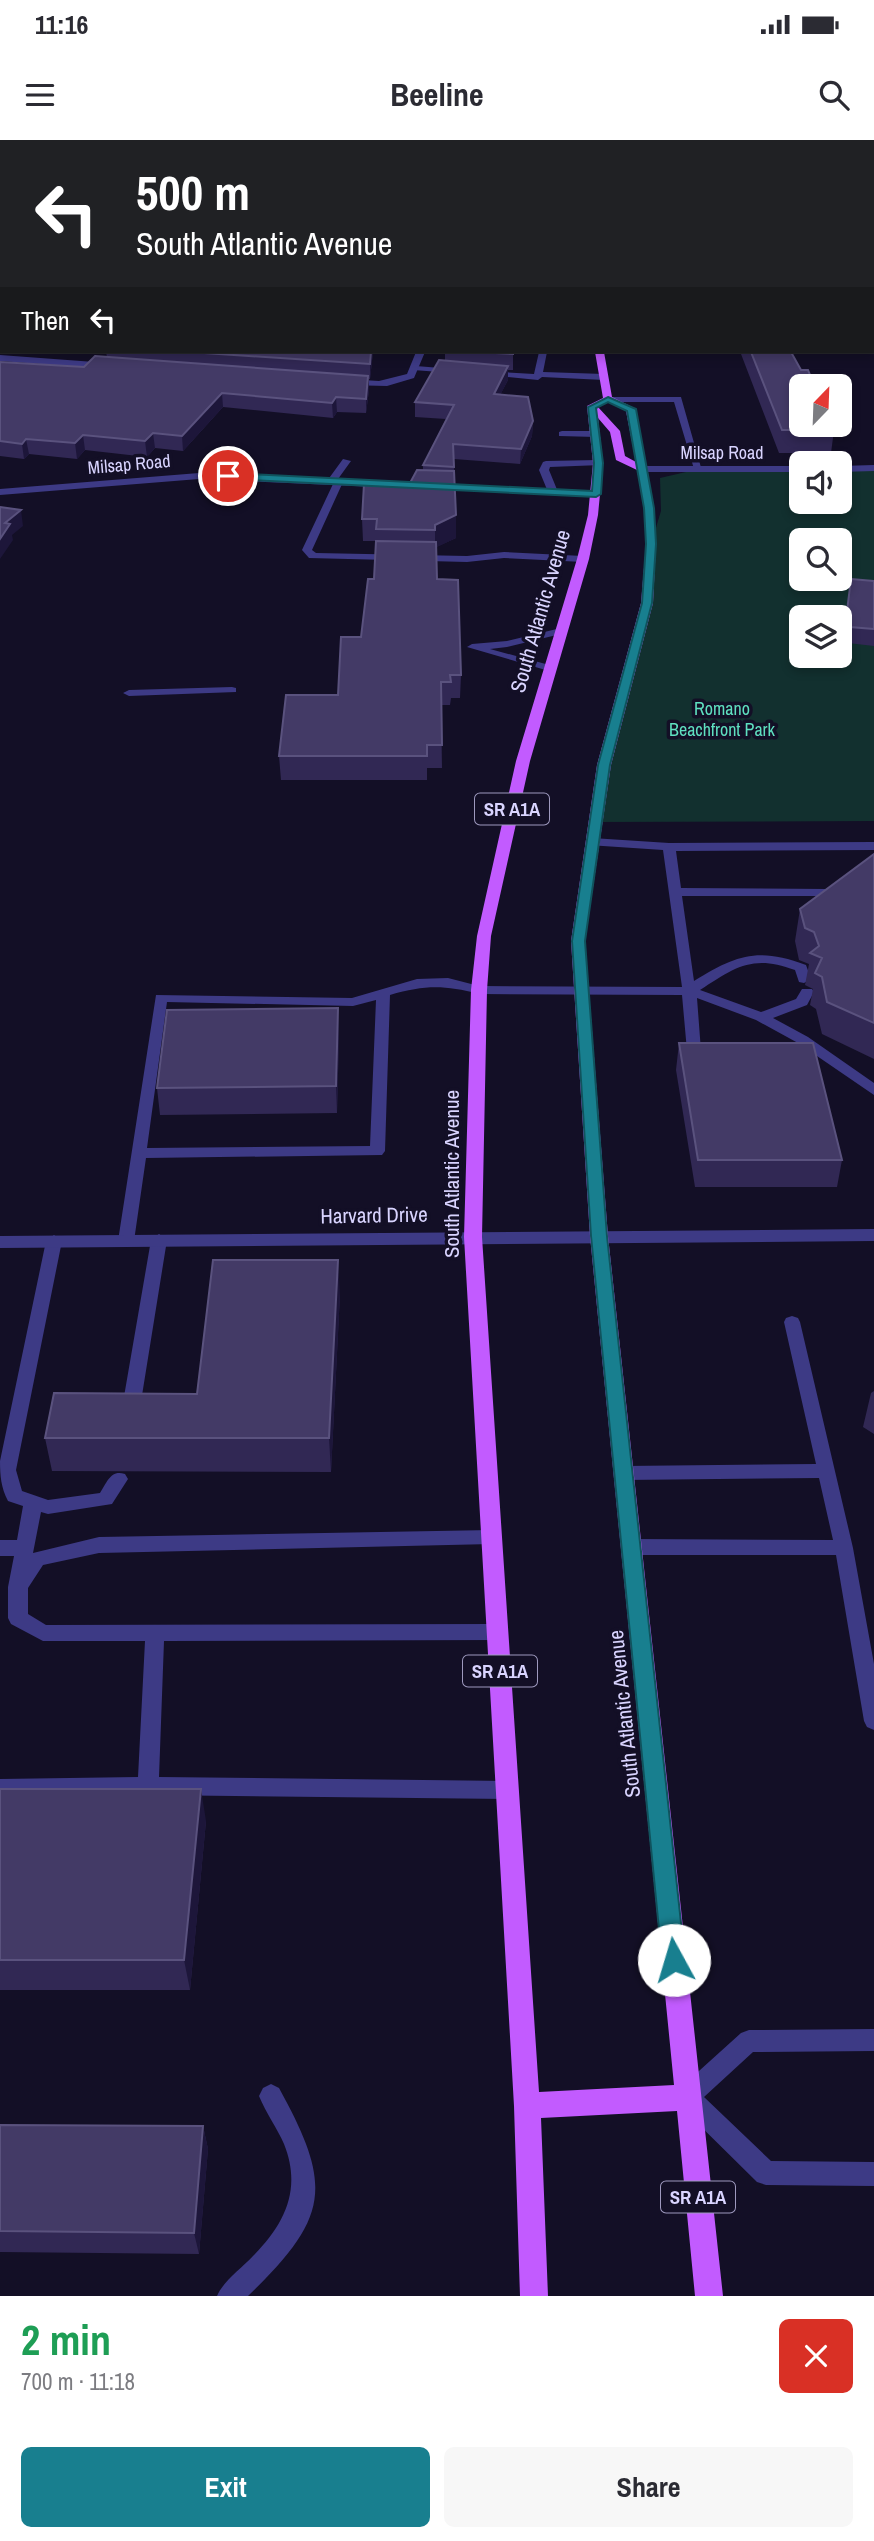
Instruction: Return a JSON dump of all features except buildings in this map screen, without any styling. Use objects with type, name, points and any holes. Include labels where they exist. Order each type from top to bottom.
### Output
[{"type":"main road","points":[[599,354],[608,399],[592,407],[615,430],[620,458],[643,469]]},
{"type":"main road","name":"South Atlantic Avenue","points":[[608,399],[631,409],[643,469],[651,544],[647,603],[604,765],[579,941],[599,1236],[687,2097]]},
{"type":"main road","name":"South Atlantic Avenue","points":[[527,2106],[473,1237],[478,990],[484,936],[523,761],[583,559],[596,494],[598,463],[592,407]]},
{"type":"main road","points":[[527,2106],[687,2097]]},
{"type":"main road","name":"SR A1A","points":[[687,2097],[709,2296]]},
{"type":"main road","name":"SR A1A","points":[[527,2106],[534,2296]]},
{"type":"street","points":[[335,382],[377,385],[399,381],[411,376],[419,354]]},
{"type":"street","points":[[0,358],[125,367]]},
{"type":"street","points":[[852,469],[874,468]]},
{"type":"street","name":"Milsap Road","points":[[643,469],[789,469]]},
{"type":"street","name":"Milsap Road","points":[[0,492],[199,476],[405,485]]},
{"type":"street","points":[[419,486],[596,494]]},
{"type":"street","name":"Harvard Drive","points":[[0,1242],[874,1235]]},
{"type":"lane","points":[[539,374],[543,354]]},
{"type":"lane","points":[[415,368],[604,377]]},
{"type":"lane","points":[[608,399],[678,399],[699,469]]},
{"type":"lane","points":[[562,434],[596,434]]},
{"type":"lane","points":[[346,461],[307,550],[313,556],[467,559],[505,555],[583,559]]},
{"type":"lane","points":[[554,492],[544,470],[547,464],[598,463]]},
{"type":"lane","points":[[550,668],[472,647],[507,644],[561,631]]},
{"type":"lane","points":[[129,693],[232,690]]},
{"type":"lane","points":[[592,842],[669,847],[874,846]]},
{"type":"lane","points":[[669,847],[689,991],[694,1051]]},
{"type":"lane","points":[[675,892],[822,892]]},
{"type":"lane","points":[[689,991],[734,961],[764,957],[801,968],[805,985],[802,1002],[761,1017]]},
{"type":"lane","points":[[126,1241],[161,998],[353,1002],[417,983],[448,982],[478,990],[689,991],[761,1017],[803,1040],[874,1090]]},
{"type":"lane","points":[[138,1153],[377,1151],[383,994]]},
{"type":"lane","points":[[129,1420],[159,1240]]},
{"type":"lane","points":[[54,1241],[7,1470],[14,1496],[48,1507],[106,1499],[119,1479]]},
{"type":"lane","points":[[792,1322],[844,1548],[874,1721]]},
{"type":"lane","points":[[624,1473],[826,1471]]},
{"type":"lane","points":[[33,1503],[18,1587],[18,1618],[43,1633],[497,1632]]},
{"type":"lane","points":[[18,1587],[37,1559],[99,1545],[492,1537]]},
{"type":"lane","points":[[0,1548],[25,1548]]},
{"type":"lane","points":[[632,1548],[844,1548]]},
{"type":"lane","points":[[148,1786],[155,1632]]},
{"type":"lane","points":[[0,1788],[148,1786],[508,1790]]},
{"type":"lane","points":[[874,2040],[749,2041],[687,2097],[766,2173],[874,2174]]},
{"type":"lane","points":[[230,2296],[284,2244],[302,2212],[304,2178],[299,2150],[271,2096]]},
{"type":"green space","name":"Romano Beachfront Park","points":[[874,468],[874,821],[594,822],[647,603],[651,544],[661,511],[660,478],[699,469],[789,469],[789,514],[852,514],[852,469]]},
{"type":"route","points":[[228,476],[596,494],[598,463],[592,407],[608,399],[631,409],[649,508],[651,544],[647,603],[604,765],[579,941],[599,1236],[674,1960]]}]
